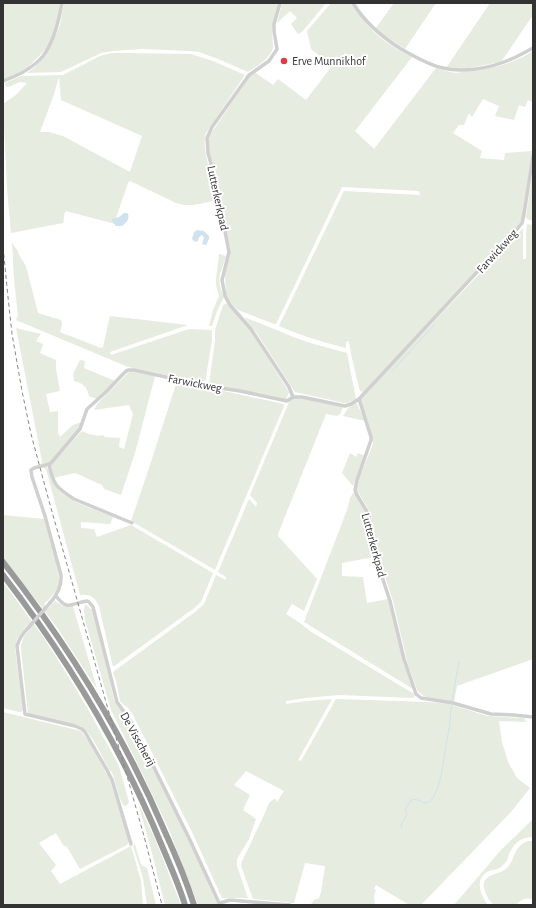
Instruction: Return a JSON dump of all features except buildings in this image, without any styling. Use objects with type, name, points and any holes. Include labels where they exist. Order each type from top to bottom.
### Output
[{"type":"highway","points":[[3,562],[44,616],[113,725],[158,815],[175,854],[194,905]]},
{"type":"highway","points":[[3,575],[30,610],[102,724],[125,766],[150,818],[185,905]]},
{"type":"street","points":[[3,81],[12,78],[37,62],[46,51],[56,28],[62,3]]},
{"type":"street","name":"Lutterkerkpad","points":[[280,3],[274,24],[277,49],[269,61],[249,75],[212,128],[207,138],[208,153],[214,175],[229,252],[222,280],[225,296],[230,305],[251,328],[289,387],[293,397]]},
{"type":"street","points":[[353,3],[364,18],[381,35],[413,56],[443,68],[461,70],[491,66],[507,61],[533,48]]},
{"type":"street","name":"Farwickweg","points":[[131,844],[112,780],[85,732],[75,726],[26,714],[17,646],[21,635],[56,596],[61,582],[60,571],[31,470],[49,464],[76,434],[87,409],[128,370],[287,401],[293,397],[302,397],[345,406],[351,404],[359,398],[518,228],[522,222],[524,214],[533,156]]},
{"type":"street","name":"Lutterkerkpad","points":[[359,398],[371,440],[355,485],[355,490],[369,515],[374,552],[390,601],[404,659],[416,694],[421,698],[453,703],[491,714],[533,717]]},
{"type":"street","points":[[49,464],[56,485],[65,494],[132,523]]},
{"type":"street","name":"De Visscherij","points":[[56,596],[61,604],[64,605],[86,601],[89,602],[92,607],[117,702],[132,723],[220,904]]},
{"type":"street","points":[[220,904],[230,900],[290,905]]},
{"type":"shaded area","points":[[3,3],[61,3],[56,28],[44,51],[27,68],[3,81]]},
{"type":"shaded area","points":[[64,3],[278,3],[272,30],[273,48],[266,59],[248,72],[199,52],[142,49],[101,53],[61,72],[27,73],[35,67],[50,47],[60,25]]},
{"type":"shaded area","points":[[282,3],[326,3],[302,32],[298,34],[291,24],[297,18],[290,11],[277,23]]},
{"type":"shaded area","points":[[331,3],[352,3],[364,21],[378,35],[385,41],[412,57],[355,131],[374,149],[436,68],[456,73],[495,67],[523,57],[533,51],[533,102],[528,100],[525,107],[519,105],[514,120],[495,116],[499,106],[483,99],[472,117],[469,113],[464,125],[459,125],[453,133],[482,151],[480,158],[504,160],[505,153],[532,151],[523,214],[518,228],[363,392],[360,391],[359,388],[349,341],[346,342],[346,348],[304,336],[279,326],[344,191],[420,195],[419,191],[342,187],[276,324],[274,324],[238,310],[229,301],[226,294],[225,273],[230,250],[209,151],[208,138],[249,77],[254,72],[273,85],[278,79],[306,100],[332,66],[311,49],[307,31]]},
{"type":"shaded area","points":[[394,3],[436,3],[405,49],[376,28]]},
{"type":"shaded area","points":[[490,3],[533,3],[533,15],[501,62],[463,69],[446,68]]},
{"type":"shaded area","points":[[112,53],[191,54],[213,61],[245,75],[206,133],[206,156],[217,200],[187,205],[176,203],[130,181],[116,218],[114,219],[115,224],[66,211],[63,223],[11,233],[7,189],[3,104],[16,95],[27,83],[20,82],[8,87],[5,83],[21,76],[63,75],[100,56]],"holes":[[[59,77],[61,100],[142,136],[130,172],[63,136],[49,132],[40,132]]]},
{"type":"shaded area","points":[[533,168],[533,221],[527,219],[526,217]]},
{"type":"shaded area","points":[[527,224],[533,225],[533,659],[457,686],[454,702],[429,699],[418,692],[408,665],[393,601],[376,549],[371,514],[356,486],[373,444],[372,435],[360,399],[523,228],[523,259],[526,259]]},
{"type":"shaded area","points":[[12,243],[26,266],[38,313],[61,320],[62,324],[60,332],[101,348],[103,347],[110,316],[188,325],[110,352],[111,355],[189,329],[212,330],[212,340],[205,383],[128,367],[16,320],[18,316]]},
{"type":"shaded area","points":[[219,254],[226,256],[219,280],[224,297],[212,326],[209,326],[213,310],[219,296],[216,279]]},
{"type":"shaded area","points":[[227,303],[249,328],[289,392],[286,400],[209,384],[215,341],[215,330],[223,305]]},
{"type":"shaded area","points":[[244,317],[293,337],[347,353],[356,399],[344,403],[295,392],[256,332]]},
{"type":"shaded area","points":[[16,328],[41,334],[36,341],[43,344],[40,353],[56,360],[60,391],[46,394],[50,412],[58,411],[58,433],[60,437],[73,425],[84,421],[80,428],[49,463],[41,465],[42,461]]},
{"type":"shaded area","points":[[80,360],[85,361],[84,368],[115,381],[97,399],[89,396],[84,386],[74,381],[73,374]]},
{"type":"shaded area","points":[[130,371],[155,376],[135,453],[121,495],[104,489],[102,485],[75,473],[53,478],[51,465],[82,431],[95,435],[103,435],[105,437],[120,438],[119,447],[124,449],[133,414],[129,405],[94,410],[98,403]]},
{"type":"shaded area","points":[[177,381],[284,404],[215,570],[131,521]]},
{"type":"shaded area","points":[[292,395],[343,407],[340,414],[337,416],[326,414],[278,534],[278,536],[317,579],[304,611],[292,604],[286,614],[310,631],[415,696],[413,698],[339,695],[286,701],[286,704],[332,699],[298,760],[301,761],[336,699],[449,704],[487,716],[524,718],[526,722],[499,721],[502,742],[508,762],[517,778],[530,788],[511,812],[421,905],[409,905],[376,885],[374,889],[376,890],[374,896],[375,905],[311,904],[314,900],[319,898],[325,866],[305,863],[294,903],[253,899],[241,866],[242,861],[269,803],[274,799],[276,799],[277,802],[284,791],[246,771],[234,785],[250,795],[243,810],[256,819],[249,839],[237,859],[237,866],[248,898],[222,898],[193,834],[132,713],[120,701],[113,672],[204,604],[216,575],[226,580],[226,577],[218,572],[249,499],[256,507],[257,503],[250,495]]},
{"type":"shaded area","points":[[354,403],[358,406],[365,421],[343,416],[348,408]]},
{"type":"shaded area","points":[[350,453],[356,457],[358,453],[365,456],[353,486],[342,473]]},
{"type":"shaded area","points":[[46,466],[55,486],[69,498],[113,517],[110,524],[81,522],[81,528],[94,529],[97,537],[131,525],[213,573],[201,602],[113,667],[99,606],[96,600],[92,597],[80,595],[46,469],[42,467]]},
{"type":"shaded area","points":[[353,493],[367,515],[374,557],[342,563],[342,576],[363,577],[367,603],[388,599],[413,689],[304,622]]},
{"type":"shaded area","points":[[3,515],[44,519],[56,562],[59,584],[57,590],[44,604],[48,609],[55,601],[65,606],[73,606],[97,689],[58,629],[3,558]]},
{"type":"shaded area","points":[[3,582],[44,638],[89,711],[119,766],[129,802],[127,805],[124,806],[120,799],[111,771],[109,770],[92,739],[84,729],[80,726],[28,714],[21,649],[23,638],[30,629],[27,625],[17,639],[15,648],[23,710],[19,712],[3,708]]},
{"type":"shaded area","points":[[85,604],[92,610],[114,700],[130,722],[187,836],[218,905],[198,905],[170,832],[111,710],[85,620]]},
{"type":"shaded area","points":[[3,712],[81,731],[109,777],[129,841],[127,845],[80,869],[67,847],[63,845],[56,833],[39,843],[56,865],[51,871],[60,884],[131,846],[141,881],[143,905],[3,905]]},
{"type":"shaded area","points":[[138,803],[155,839],[181,905],[165,905]]},
{"type":"shaded area","points":[[533,819],[533,837],[518,841],[511,850],[504,864],[499,868],[483,875],[480,888],[481,893],[488,905],[454,905],[501,850]]},
{"type":"shaded area","points":[[528,841],[533,841],[533,900],[525,899],[515,905],[494,905],[486,895],[484,890],[484,882],[490,876],[507,868],[520,846]]},
{"type":"shaded area","points":[[135,844],[141,865],[147,868],[156,905],[147,905],[143,878],[133,846]]},
{"type":"water","points":[[124,213],[128,214],[127,221],[122,226],[116,226],[112,219],[119,217]]},
{"type":"water","points":[[197,230],[204,231],[209,236],[206,245],[202,244],[204,238],[202,235],[197,242],[192,239],[194,232]]},
{"type":"waterway","points":[[392,371],[434,325]]},
{"type":"waterway","points":[[452,701],[459,662]]},
{"type":"waterway","points":[[402,829],[401,825],[407,814],[405,810],[411,800],[426,803],[435,795],[438,787],[450,727],[452,705]]},
{"type":"railway","points":[[3,247],[12,334],[31,434],[162,905]]},
{"type":"place","name":"Erve Munnikhof","points":[[284,61]]}]
